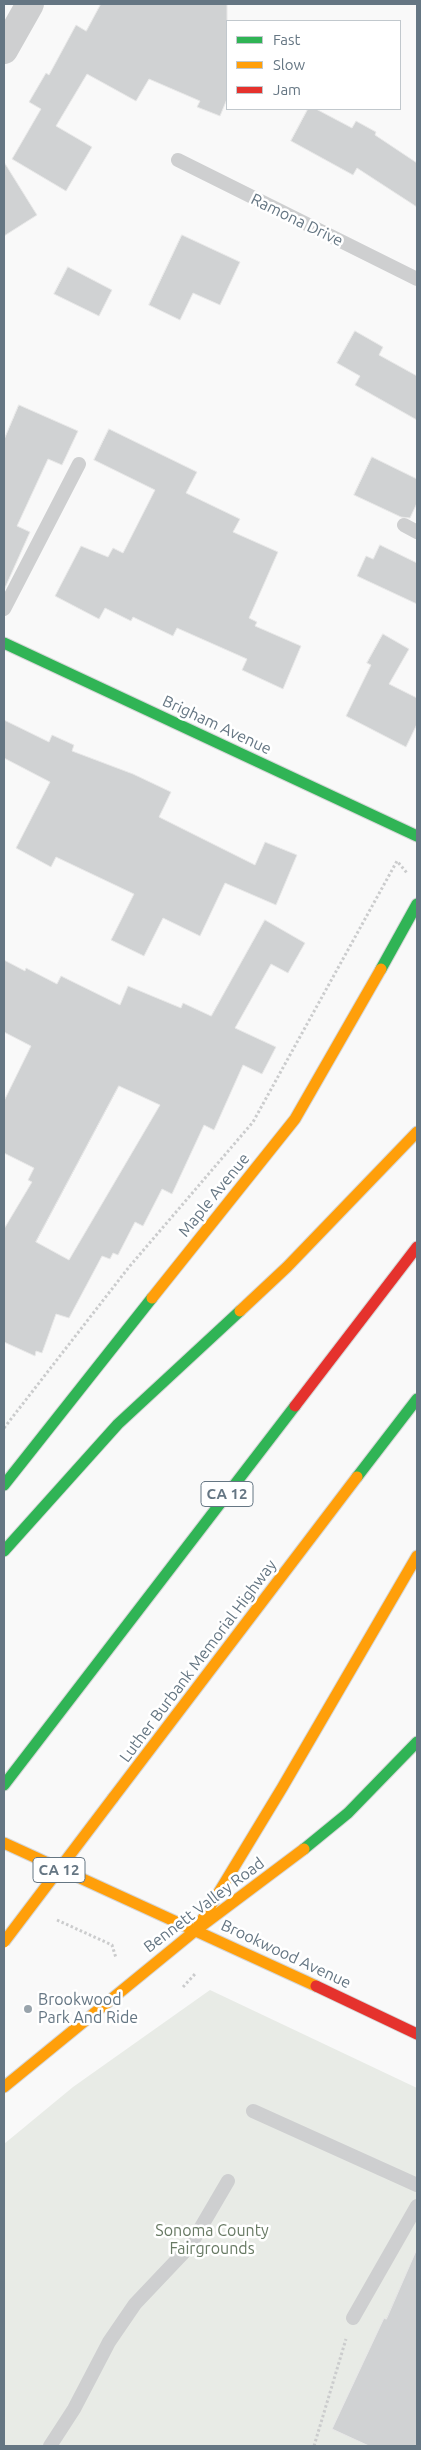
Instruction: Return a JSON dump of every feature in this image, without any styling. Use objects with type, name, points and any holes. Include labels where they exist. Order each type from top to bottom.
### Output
[{"type":"main road","name":"Brigham Avenue","points":[[4,643],[417,836]]},
{"type":"main road","name":"Maple Avenue","points":[[4,1485],[295,1119],[328,1065],[417,904]]},
{"type":"main road","points":[[4,1551],[106,1436],[287,1267],[417,1132]]},
{"type":"main road","name":"CA 12","points":[[4,1785],[417,1247]]},
{"type":"main road","name":"Luther Burbank Memorial Highway","points":[[4,1942],[417,1399]]},
{"type":"main road","points":[[196,1930],[282,1788],[417,1556]]},
{"type":"main road","name":"Bennett Valley Road","points":[[4,2087],[196,1930],[272,1874],[348,1813],[417,1742]]},
{"type":"main road","name":"Brookwood Avenue","points":[[4,1843],[196,1930],[417,2034]]},
{"type":"street","points":[[4,50],[30,4]]},
{"type":"lane","name":"Ramona Drive","points":[[178,160],[417,279]]},
{"type":"lane","points":[[4,609],[79,464]]},
{"type":"lane","points":[[404,526],[417,532]]},
{"type":"lane","points":[[4,1456],[18,1466]]},
{"type":"lane","points":[[253,2111],[417,2185]]},
{"type":"lane","points":[[50,2446],[135,2304],[190,2246],[228,2181]]},
{"type":"lane","points":[[353,2318],[417,2206]]},
{"type":"path","points":[[4,1428],[129,1267],[253,1122],[396,861],[407,873]]},
{"type":"path","points":[[49,1917],[112,1945],[116,1958]]},
{"type":"path","points":[[183,1987],[195,1974]]},
{"type":"path","points":[[314,2446],[353,2318]]},
{"type":"green space","name":"Sonoma County Fairgrounds","points":[[210,1990],[417,2088],[417,2446],[4,2446],[4,2144],[73,2087]]},
{"type":"building","points":[[101,4],[227,4],[226,101],[220,116],[197,107],[200,101],[149,79],[136,101],[87,74],[56,126],[92,147],[66,191],[12,159],[41,109],[29,102],[46,73],[49,75],[76,25],[86,31]]},
{"type":"building","points":[[307,110],[318,110],[352,128],[356,121],[376,132],[375,135],[417,163],[417,207],[357,168],[353,175],[291,141]]},
{"type":"building","points":[[4,162],[37,215],[4,236]]},
{"type":"building","points":[[182,235],[240,262],[220,305],[193,293],[180,320],[149,305]]},
{"type":"building","points":[[68,267],[112,290],[99,316],[54,294]]},
{"type":"building","points":[[355,331],[383,347],[379,355],[417,376],[417,420],[355,385],[360,376],[337,363]]},
{"type":"building","points":[[19,405],[78,431],[62,465],[48,459],[17,526],[30,532],[4,590],[4,440]]},
{"type":"building","points":[[109,429],[197,472],[186,493],[240,519],[233,532],[278,552],[249,618],[257,622],[255,626],[301,646],[283,689],[242,670],[247,659],[177,628],[173,636],[133,617],[131,621],[105,608],[99,619],[55,596],[81,546],[108,557],[113,548],[123,553],[155,490],[94,460]]},
{"type":"building","points":[[372,457],[417,479],[417,503],[410,518],[401,517],[354,495]]},
{"type":"building","points":[[380,545],[417,563],[417,604],[357,576],[366,556],[373,559]]},
{"type":"building","points":[[383,634],[409,649],[389,684],[417,698],[417,724],[406,747],[346,716],[371,665],[367,663]]},
{"type":"building","points":[[4,720],[49,742],[52,735],[74,745],[72,751],[133,774],[171,792],[159,817],[255,865],[265,842],[297,855],[276,905],[225,883],[200,936],[163,918],[144,956],[111,940],[134,894],[56,857],[51,867],[16,848],[50,782],[4,758]]},
{"type":"building","points":[[265,920],[305,943],[288,973],[271,964],[235,1028],[276,1047],[262,1074],[243,1065],[214,1130],[204,1125],[172,1194],[162,1189],[143,1226],[135,1222],[118,1255],[113,1253],[110,1259],[102,1256],[69,1318],[56,1314],[42,1353],[36,1351],[35,1356],[4,1342],[4,1229],[32,1182],[28,1180],[34,1168],[4,1153],[4,1101],[31,1046],[4,1032],[4,960],[25,971],[26,968],[57,984],[61,976],[120,1005],[128,986],[181,1008],[183,1003],[211,1016]],"holes":[[[119,1086],[160,1105],[69,1260],[36,1242]]]},
{"type":"building","points":[[417,2249],[417,2446],[369,2446],[332,2429],[384,2318],[386,2319]]},
{"type":"traffic: fast","points":[[4,643],[417,836]]},
{"type":"traffic: fast","points":[[381,969],[417,904]]},
{"type":"traffic: fast","points":[[4,1485],[152,1298]]},
{"type":"traffic: fast","points":[[4,1551],[118,1424],[240,1311]]},
{"type":"traffic: fast","points":[[357,1477],[417,1399]]},
{"type":"traffic: fast","points":[[4,1785],[295,1406]]},
{"type":"traffic: fast","points":[[304,1849],[348,1813],[417,1742]]},
{"type":"traffic: slow","points":[[152,1298],[295,1119],[381,969]]},
{"type":"traffic: slow","points":[[240,1311],[287,1267],[417,1132]]},
{"type":"traffic: slow","points":[[113,1798],[357,1477]]},
{"type":"traffic: slow","points":[[196,1930],[282,1788],[417,1556]]},
{"type":"traffic: slow","points":[[4,1942],[113,1798]]},
{"type":"traffic: slow","points":[[4,1843],[316,1986]]},
{"type":"traffic: slow","points":[[4,2087],[196,1930],[304,1849]]},
{"type":"traffic: jam","points":[[295,1406],[417,1247]]},
{"type":"traffic: jam","points":[[316,1986],[417,2034]]},
{"type":"place","name":"Brookwood Park And Ride","points":[[28,2009]]}]
